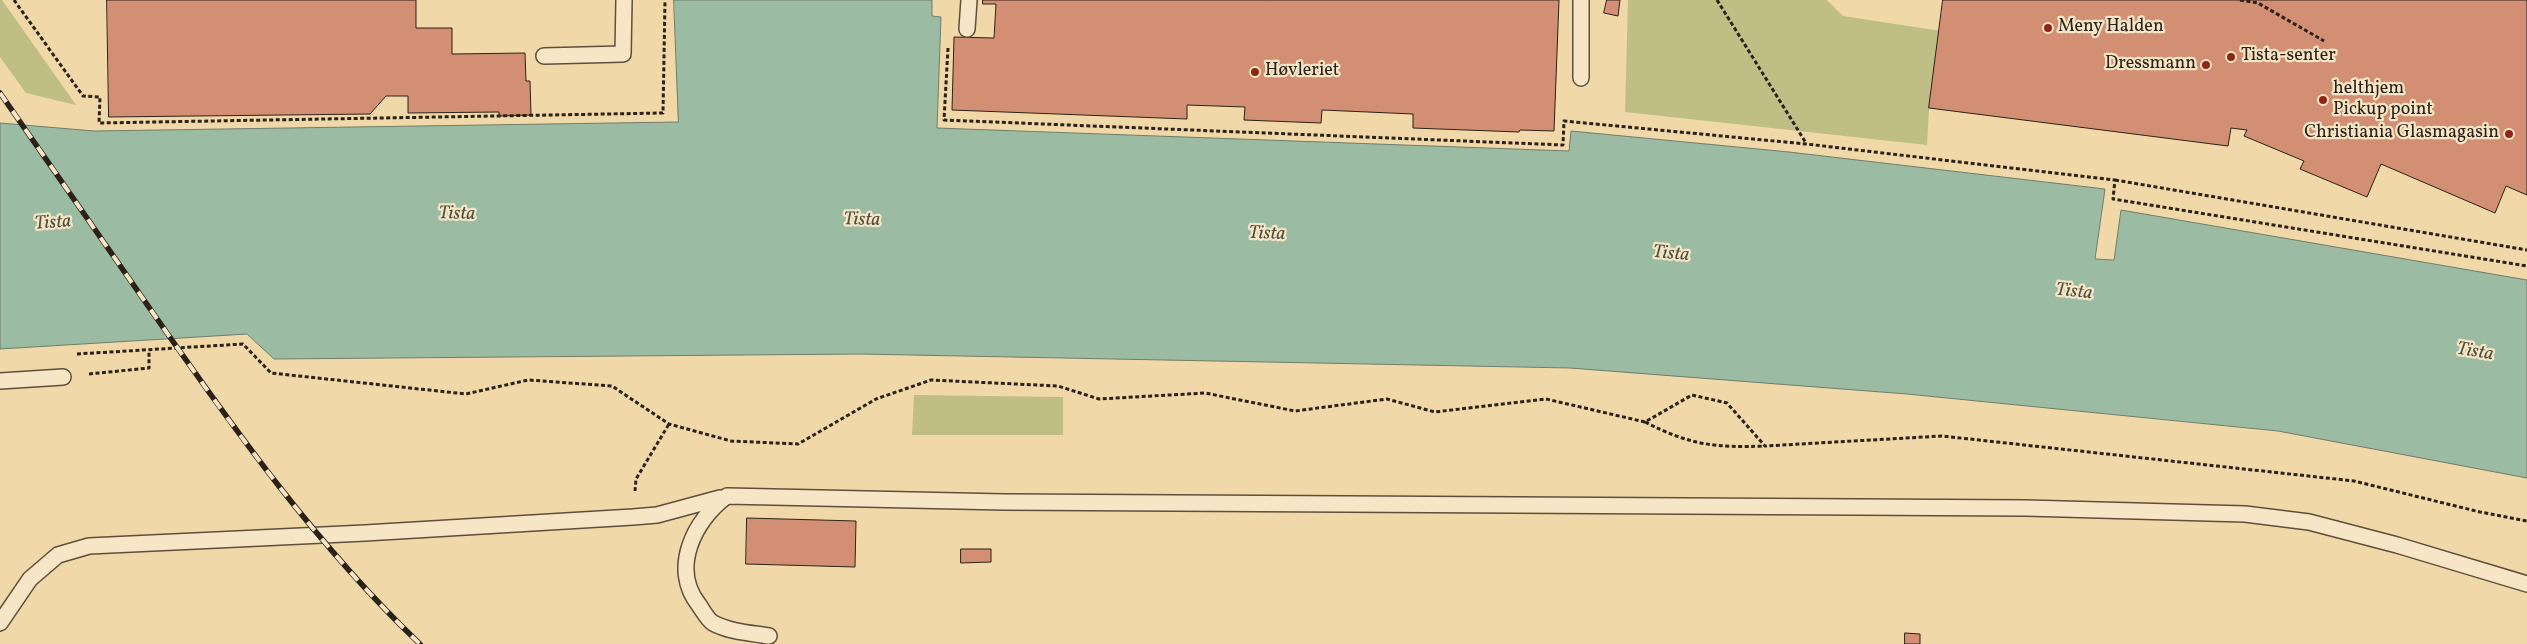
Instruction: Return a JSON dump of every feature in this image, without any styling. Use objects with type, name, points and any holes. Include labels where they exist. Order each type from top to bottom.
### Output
[{"type":"lane","points":[[544,56],[623,54],[624,0]]},
{"type":"lane","points":[[967,29],[969,0]]},
{"type":"lane","points":[[1581,0],[1581,78]]},
{"type":"lane","points":[[0,381],[63,377]]},
{"type":"lane","points":[[727,496],[712,507],[700,521],[691,541],[685,574],[694,600],[712,622],[738,631],[770,636]]},
{"type":"lane","points":[[0,623],[30,579],[58,555],[89,546],[366,534],[633,517],[657,515],[727,496],[1004,502],[1722,504],[2209,512],[2245,514],[2309,522],[2397,545],[2527,584]]},
{"type":"path","points":[[14,0],[83,96],[100,97],[99,123],[663,113],[665,0]]},
{"type":"path","points":[[1716,0],[1806,144]]},
{"type":"path","points":[[2240,0],[2258,2],[2324,41]]},
{"type":"path","points":[[948,46],[944,120],[1563,145],[1564,121],[1806,144],[2116,180],[2527,250]]},
{"type":"path","points":[[2116,180],[2113,199],[2527,266]]},
{"type":"path","points":[[67,354],[149,351],[243,344],[271,373],[466,394],[528,380],[612,386],[669,424],[731,440],[798,444],[876,399],[931,380],[1058,386],[1099,399],[1205,393],[1295,411],[1387,399],[1435,412],[1546,399],[1645,422],[1675,437],[1724,448],[1942,436],[2354,481],[2480,512],[2527,521]]},
{"type":"path","points":[[63,377],[149,368],[149,351]]},
{"type":"path","points":[[1645,422],[1692,395],[1727,403],[1766,446]]},
{"type":"path","points":[[633,517],[636,479],[669,424]]},
{"type":"green space","points":[[0,0],[2,0],[76,105],[26,93],[0,57]]},
{"type":"green space","points":[[1628,0],[1827,0],[1843,16],[1941,31],[1929,110],[1927,145],[1625,112]]},
{"type":"green space","points":[[914,395],[1063,397],[1063,435],[912,435]]},
{"type":"water","name":"Tista","points":[[674,0],[932,0],[932,16],[941,17],[937,128],[1569,151],[1571,131],[1789,152],[2105,189],[2095,259],[2114,260],[2121,210],[2527,280],[2527,478],[2278,431],[1907,394],[1570,368],[860,354],[274,359],[247,334],[0,349],[0,123],[94,131],[678,122]]},
{"type":"building","points":[[107,0],[416,0],[416,28],[452,28],[452,54],[525,53],[526,81],[530,81],[531,115],[499,116],[499,112],[408,113],[408,96],[386,96],[370,114],[109,117]]},
{"type":"building","name":"Høvleriet","points":[[983,0],[1559,0],[1554,131],[1520,130],[1519,132],[1413,128],[1413,114],[1322,110],[1321,123],[1244,120],[1245,107],[1187,105],[1187,119],[952,110],[954,37],[994,38],[996,4],[983,4]]},
{"type":"building","points":[[1607,0],[1620,0],[1618,16],[1604,13]]},
{"type":"building","name":"Tista-senter","points":[[1943,0],[2527,0],[2527,195],[2506,186],[2495,213],[2381,164],[2367,197],[2300,169],[2304,161],[2244,136],[2247,130],[2231,128],[2228,146],[1929,108]]},
{"type":"building","points":[[747,518],[856,521],[855,567],[746,564]]},
{"type":"building","points":[[961,549],[991,549],[991,562],[961,563]]},
{"type":"building","points":[[1905,633],[1920,634],[1920,644],[1905,644]]},
{"type":"railway","points":[[0,93],[184,357],[278,485],[346,567],[420,644]]},
{"type":"place","name":"Meny Halden","points":[[2048,28]]},
{"type":"place","name":"Tista-senter","points":[[2231,57]]},
{"type":"place","name":"Dressmann","points":[[2206,65]]},
{"type":"place","name":"Høvleriet","points":[[1255,72]]},
{"type":"place","name":"helthjem Pickup point","points":[[2323,100]]},
{"type":"place","name":"Christiania Glasmagasin","points":[[2509,134]]}]
